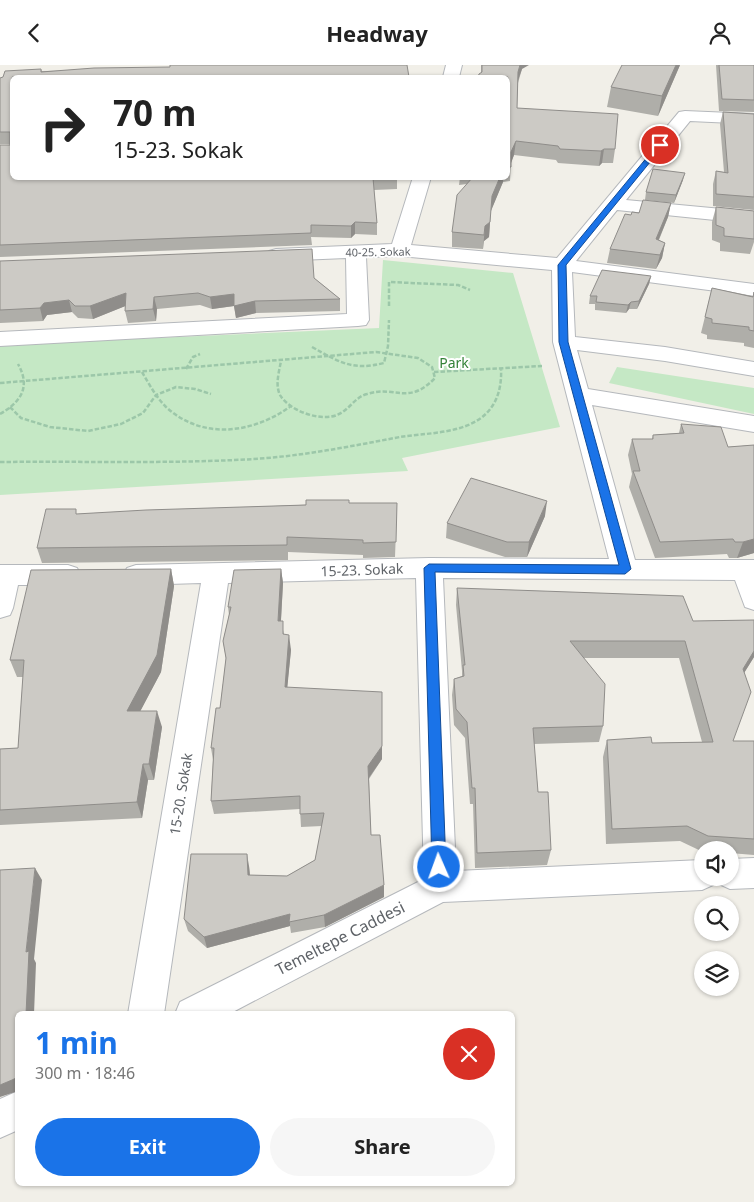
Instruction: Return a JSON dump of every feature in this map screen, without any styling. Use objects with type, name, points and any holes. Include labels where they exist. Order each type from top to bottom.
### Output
[{"type":"street","points":[[625,569],[564,342],[562,265],[685,116],[754,119]]},
{"type":"street","points":[[400,250],[421,180]]},
{"type":"street","points":[[611,204],[754,218]]},
{"type":"street","name":"40-25. Sokak","points":[[257,255],[400,250],[562,265],[754,291]]},
{"type":"street","points":[[0,339],[358,320],[356,252]]},
{"type":"street","points":[[564,342],[665,354],[754,369]]},
{"type":"street","points":[[578,395],[754,424]]},
{"type":"street","points":[[429,568],[440,887]]},
{"type":"street","name":"15-23. Sokak","points":[[3,575],[216,574],[429,568],[750,570]]},
{"type":"street","points":[[750,570],[754,600]]},
{"type":"street","name":"15-20. Sokak","points":[[146,1011],[216,574]]},
{"type":"street","points":[[0,608],[3,575]]},
{"type":"street","points":[[739,874],[754,873]]},
{"type":"street","name":"Temeltepe Caddesi","points":[[198,1011],[440,887],[694,875]]},
{"type":"street","points":[[0,1119],[15,1111]]},
{"type":"path","points":[[389,309],[389,281],[458,285],[470,290]]},
{"type":"path","points":[[327,356],[352,368],[370,367],[384,363],[387,353],[389,319]]},
{"type":"path","points":[[0,383],[142,373],[376,351],[418,358],[432,367],[435,377],[429,385],[416,394],[372,393],[359,396],[346,410],[336,416],[321,416],[299,412],[278,389],[280,361]]},
{"type":"path","points":[[0,414],[18,399],[25,382],[25,375],[19,364],[13,361]]},
{"type":"path","points":[[433,372],[546,365],[570,367]]},
{"type":"path","points":[[0,462],[80,460],[160,463],[256,459],[345,447],[444,429],[474,423],[489,412],[498,399],[502,383],[501,368]]},
{"type":"path","points":[[142,373],[156,395],[169,409],[190,421],[212,430],[246,429],[272,419],[291,405]]},
{"type":"path","points":[[10,407],[21,418],[50,427],[88,431],[121,424],[143,413],[156,395],[176,387],[195,389],[211,395]]},
{"type":"green space","name":"Park","points":[[383,260],[513,273],[560,427],[402,458],[408,471],[0,495],[0,345],[379,328]]},
{"type":"green space","points":[[617,367],[754,388],[754,414],[609,383]]},
{"type":"building","points":[[170,65],[407,65],[409,75],[10,75],[10,132],[0,132],[0,78],[3,77],[5,71],[41,69],[41,72],[94,68],[170,67]]},
{"type":"building","points":[[482,65],[520,65],[518,72],[517,108],[618,114],[615,149],[604,149],[601,151],[560,149],[558,146],[516,141],[511,152],[510,167],[510,75],[479,75],[482,72]]},
{"type":"building","points":[[622,65],[676,65],[662,96],[611,87]]},
{"type":"building","points":[[719,65],[754,65],[754,100],[722,99]]},
{"type":"building","points":[[723,112],[754,114],[754,197],[716,194],[716,171],[728,173]]},
{"type":"building","points":[[0,145],[10,145],[10,180],[373,180],[377,223],[355,222],[351,226],[311,225],[311,233],[0,245]]},
{"type":"building","points":[[653,169],[685,173],[676,195],[646,192]]},
{"type":"building","points":[[470,180],[499,180],[492,196],[490,222],[485,226],[484,235],[452,232],[457,195]]},
{"type":"building","points":[[643,200],[671,203],[656,239],[665,243],[660,255],[610,249],[625,214],[639,213]]},
{"type":"building","points":[[716,207],[754,211],[754,239],[724,236],[724,228],[716,225]]},
{"type":"building","points":[[312,249],[314,278],[340,299],[255,301],[234,306],[234,294],[210,297],[198,293],[154,297],[153,309],[125,311],[126,293],[90,306],[75,306],[69,300],[44,303],[40,308],[0,310],[0,261]]},
{"type":"building","points":[[602,270],[651,276],[639,301],[631,302],[628,305],[596,302],[597,296],[590,296]]},
{"type":"building","points":[[712,288],[753,297],[754,292],[754,331],[749,330],[749,327],[712,323],[712,319],[705,317]]},
{"type":"building","points":[[681,424],[721,427],[728,447],[754,445],[754,539],[743,542],[735,542],[733,539],[660,542],[633,471],[640,471],[632,439],[653,439],[653,435],[684,433]]},
{"type":"building","points":[[471,478],[547,501],[529,542],[507,542],[447,523]]},
{"type":"building","points":[[306,500],[349,500],[349,503],[397,503],[396,542],[363,543],[363,540],[287,537],[287,545],[37,548],[46,509],[76,509],[76,514],[306,505]]},
{"type":"building","points":[[171,569],[157,655],[127,711],[157,711],[149,764],[143,764],[137,802],[0,810],[0,749],[18,748],[24,660],[10,660],[31,570]]},
{"type":"building","points":[[281,569],[278,621],[283,621],[283,634],[289,635],[285,687],[382,692],[382,746],[368,766],[371,835],[380,835],[384,885],[324,915],[289,922],[290,914],[204,937],[184,919],[191,854],[247,854],[248,875],[287,876],[315,860],[324,813],[300,814],[300,796],[211,801],[214,748],[211,748],[216,708],[220,708],[226,658],[223,641],[231,607],[228,607],[234,570]]},
{"type":"building","points":[[457,588],[683,596],[693,621],[754,620],[754,651],[743,669],[751,692],[733,741],[754,741],[754,839],[708,836],[687,826],[612,829],[607,740],[651,737],[652,743],[713,742],[685,641],[570,641],[605,684],[603,726],[533,728],[538,792],[548,792],[551,850],[477,853],[475,788],[472,788],[467,722],[456,709],[454,679],[464,676],[463,665],[465,665]]},
{"type":"building","points":[[35,868],[26,952],[29,951],[26,1011],[15,1011],[15,1078],[0,1085],[0,870]]},
{"type":"route","points":[[439,867],[429,568],[625,569],[564,342],[562,265],[660,145]]}]
